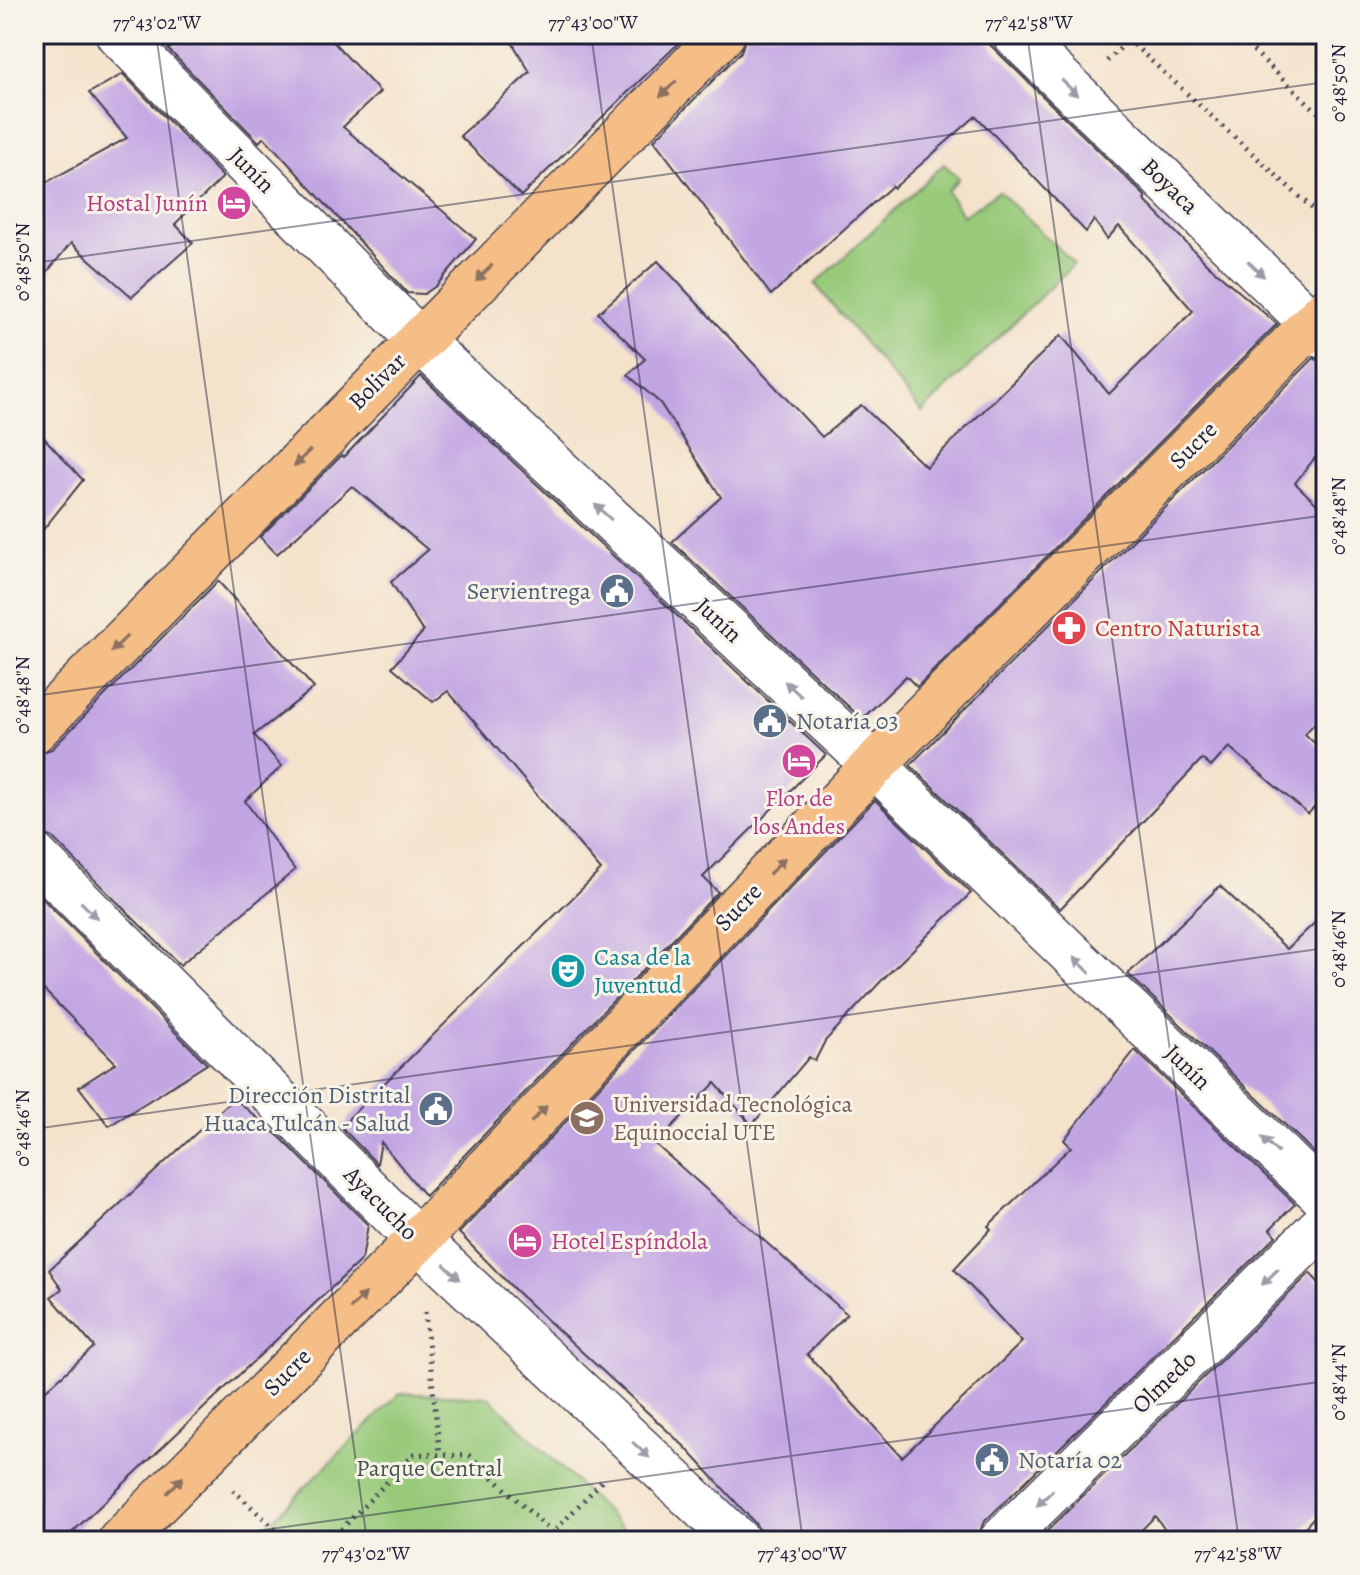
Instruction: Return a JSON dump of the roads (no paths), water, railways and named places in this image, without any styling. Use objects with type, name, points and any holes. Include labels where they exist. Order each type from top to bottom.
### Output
[{"type":"main road","name":"Bolivar","points":[[34,731],[418,339],[723,34]]},
{"type":"main road","name":"Sucre","points":[[120,1541],[418,1240],[874,765],[1322,324]]},
{"type":"street","name":"Junín","points":[[118,34],[418,339],[874,765],[1326,1199]]},
{"type":"street","name":"Boyaca","points":[[1014,34],[1322,324]]},
{"type":"street","name":"Ayacucho","points":[[34,855],[418,1240],[738,1541]]},
{"type":"street","name":"Olmedo","points":[[1001,1541],[1326,1222]]},
{"type":"place","name":"Hostal Junín","points":[[234,203]]},
{"type":"place","name":"Servientrega","points":[[617,591]]},
{"type":"place","name":"Centro Naturista","points":[[1069,628]]},
{"type":"place","name":"Notaría 03","points":[[770,721]]},
{"type":"place","name":"Flor de los Andes","points":[[799,761]]},
{"type":"place","name":"Casa de la Juventud","points":[[568,971]]},
{"type":"place","name":"Dirección Distrital Huaca Tulcán - Salud","points":[[436,1109]]},
{"type":"place","name":"Universidad Tecnológica Equinoccial UTE","points":[[587,1118]]},
{"type":"place","name":"Hotel Espíndola","points":[[525,1241]]},
{"type":"place","name":"Notaría 02","points":[[992,1460]]},
{"type":"park label","name":"Parque Central","points":[[429,1468]]}]
